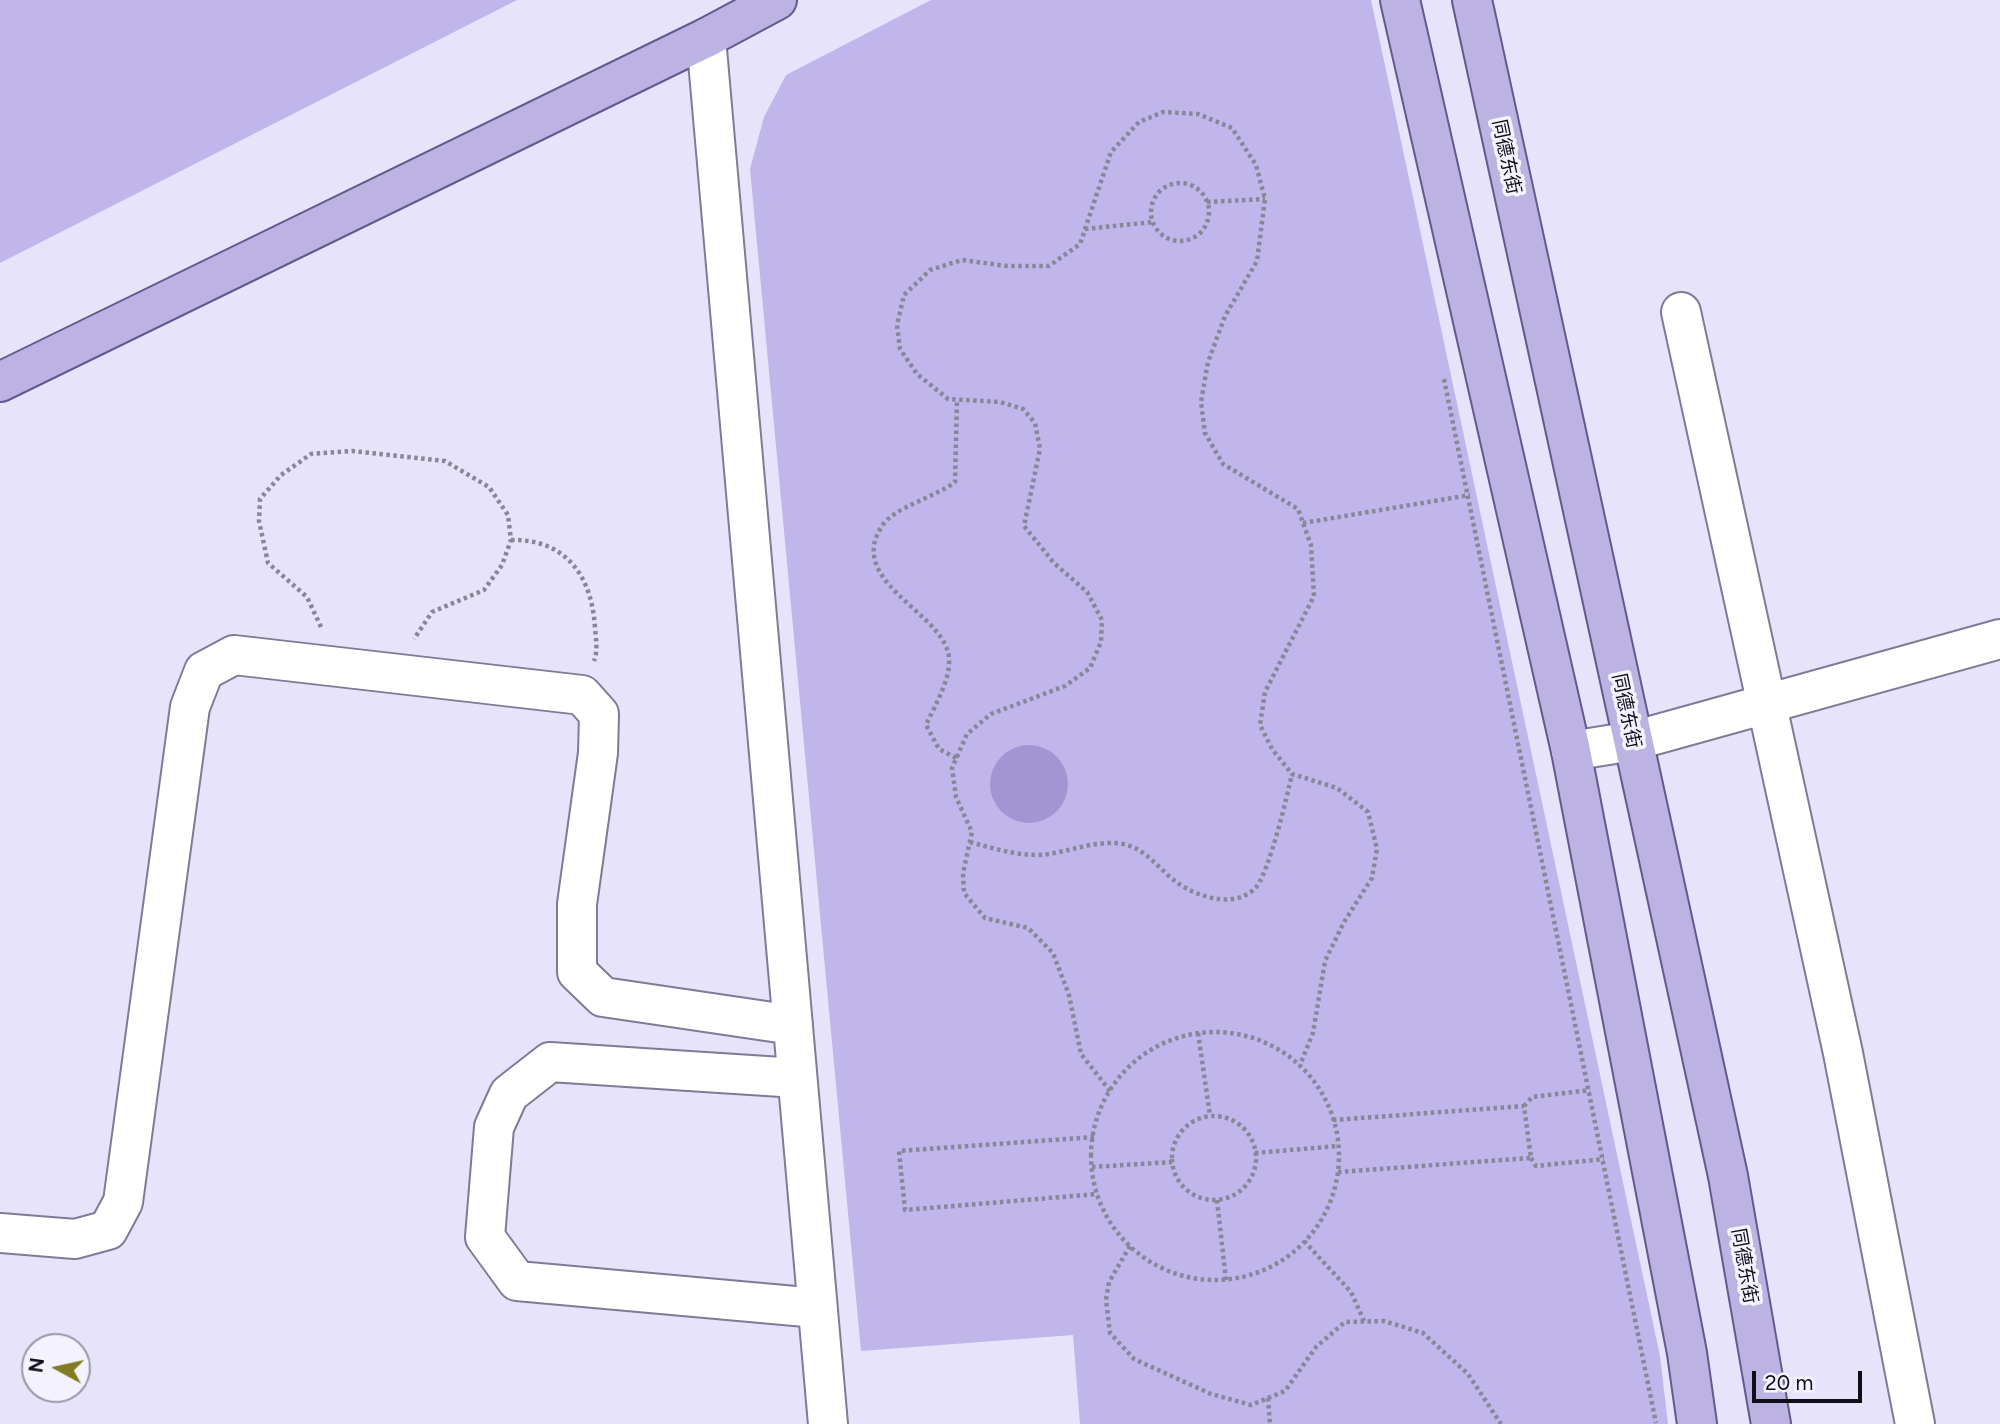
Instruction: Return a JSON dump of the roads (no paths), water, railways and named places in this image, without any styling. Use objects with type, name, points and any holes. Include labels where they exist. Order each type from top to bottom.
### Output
[{"type":"main road","points":[[0,382],[706,38],[777,0]]},
{"type":"main road","points":[[1401,0],[1571,751],[1687,1353],[1697,1424]]},
{"type":"main road","name":"同德东街","points":[[1472,0],[1728,1176],[1771,1424]]},
{"type":"street","points":[[706,38],[828,1424]]},
{"type":"street","points":[[1681,312],[1843,1053],[1915,1424]]},
{"type":"street","points":[[1571,751],[1633,741],[2000,639]]},
{"type":"street","points":[[0,1233],[75,1239],[108,1230],[123,1202],[190,707],[204,671],[234,655],[582,695],[599,714],[598,753],[578,904],[577,972],[603,997],[793,1025]]},
{"type":"street","points":[[797,1078],[550,1062],[509,1094],[494,1127],[485,1237],[517,1281],[817,1308]]}]
